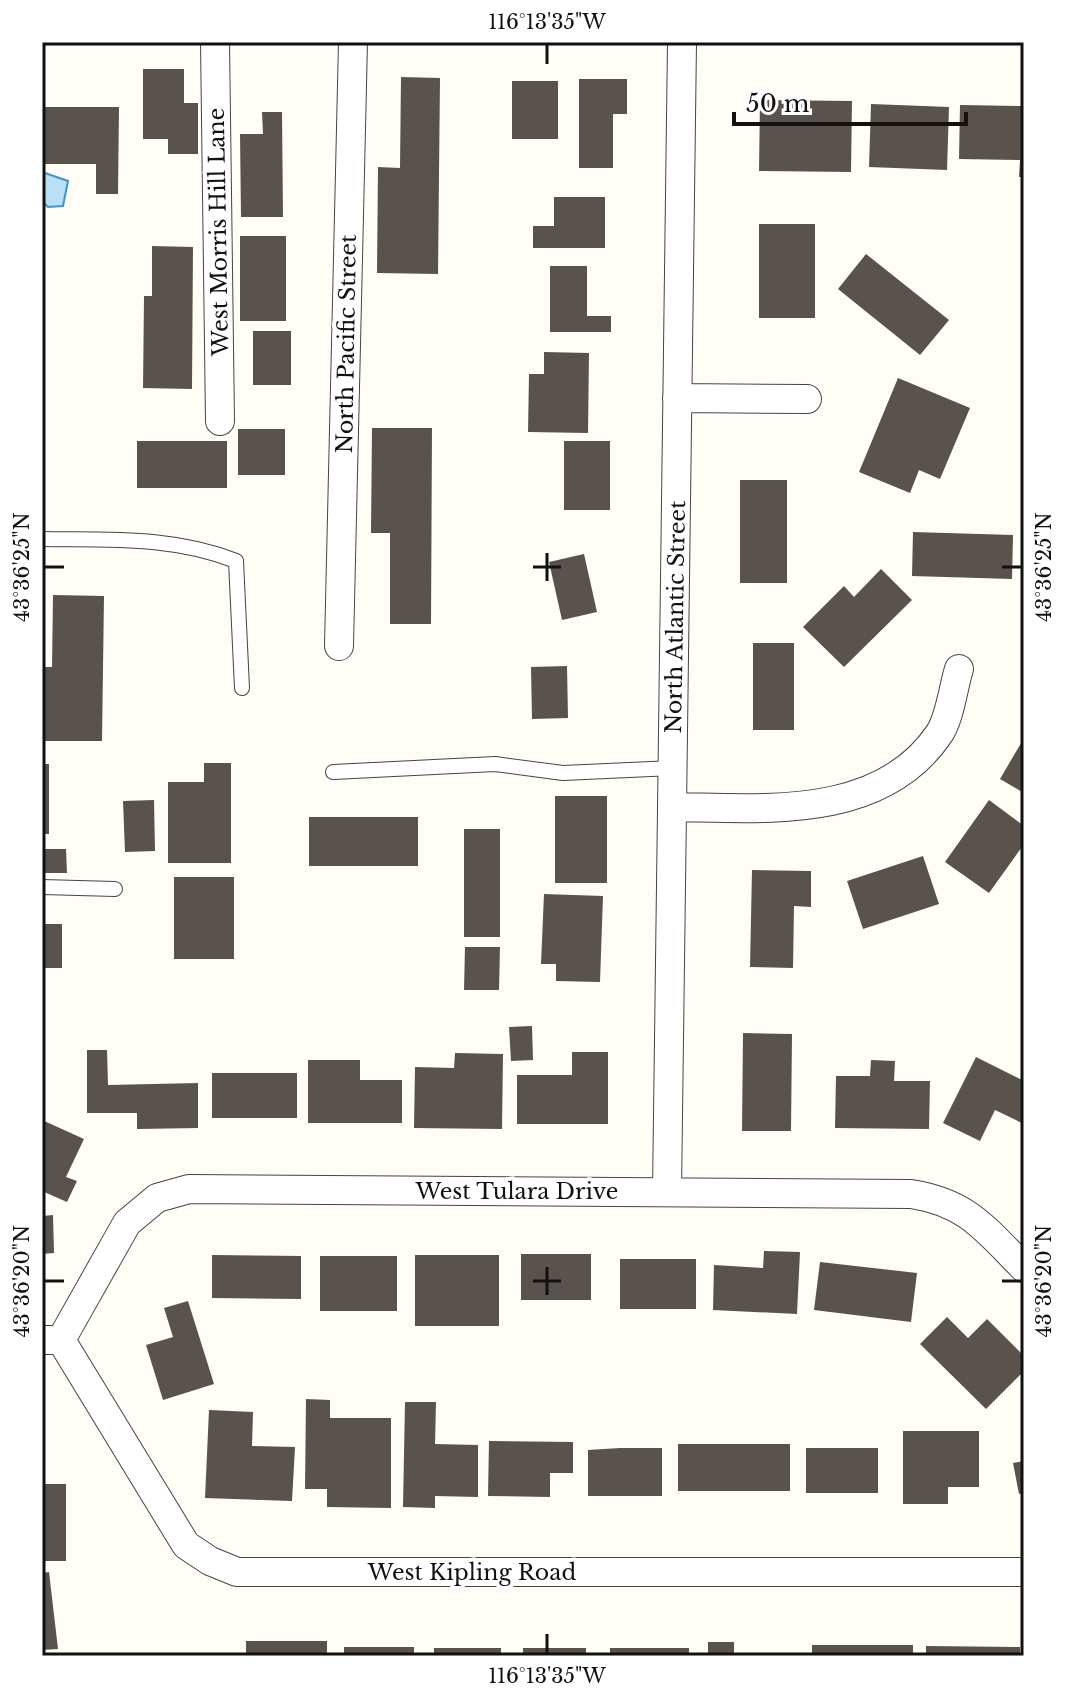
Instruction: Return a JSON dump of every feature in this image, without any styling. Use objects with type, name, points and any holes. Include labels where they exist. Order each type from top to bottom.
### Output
[{"type":"street","name":"West Morris Hill Lane","points":[[215,42],[220,421]]},
{"type":"street","name":"North Pacific Street","points":[[339,646],[353,42]]},
{"type":"street","name":"North Atlantic Street","points":[[667,1192],[682,42]]},
{"type":"street","points":[[677,398],[807,399]]},
{"type":"street","points":[[672,807],[787,808],[845,799],[899,775],[941,733],[959,669]]},
{"type":"street","name":"West Tulara Drive","points":[[51,1340],[127,1223],[157,1198],[189,1189],[911,1194],[940,1198],[964,1210],[1024,1268]]},
{"type":"street","name":"West Kipling Road","points":[[51,1340],[186,1545],[210,1561],[237,1572],[1024,1572]]},
{"type":"lane","points":[[42,539],[154,541],[207,549],[236,561],[242,688]]},
{"type":"lane","points":[[333,772],[495,764],[563,773],[673,768]]},
{"type":"lane","points":[[42,887],[115,889]]},
{"type":"water","points":[[42,172],[68,181],[63,206],[48,207],[42,201]]},
{"type":"building","points":[[143,69],[184,69],[184,103],[198,103],[198,154],[168,154],[168,139],[143,139]]},
{"type":"building","points":[[401,77],[440,78],[438,274],[377,273],[378,167],[400,168]]},
{"type":"building","points":[[579,79],[627,79],[627,114],[613,114],[613,168],[579,168]]},
{"type":"building","points":[[512,81],[558,81],[558,139],[512,139]]},
{"type":"building","points":[[760,100],[852,101],[851,172],[759,171]]},
{"type":"building","points":[[871,104],[949,107],[947,170],[869,167]]},
{"type":"building","points":[[960,105],[1024,106],[1024,177],[1019,177],[1020,160],[959,159]]},
{"type":"building","points":[[42,107],[119,107],[118,194],[96,194],[96,164],[42,164]]},
{"type":"building","points":[[262,112],[282,112],[283,217],[241,217],[240,134],[263,134]]},
{"type":"building","points":[[554,197],[605,197],[605,248],[533,248],[533,226],[554,226]]},
{"type":"building","points":[[759,224],[815,224],[815,318],[759,318]]},
{"type":"building","points":[[240,236],[286,236],[286,321],[240,321]]},
{"type":"building","points":[[152,246],[193,247],[192,389],[143,388],[144,296],[152,296]]},
{"type":"building","points":[[866,254],[949,320],[920,355],[838,289]]},
{"type":"building","points":[[550,266],[587,266],[587,316],[611,316],[611,332],[550,332]]},
{"type":"building","points":[[253,331],[291,331],[291,385],[253,385]]},
{"type":"building","points":[[544,352],[589,353],[588,433],[528,432],[529,374],[544,374]]},
{"type":"building","points":[[898,378],[970,408],[940,479],[919,470],[910,493],[859,472]]},
{"type":"building","points":[[372,428],[432,428],[431,624],[390,624],[390,533],[371,533]]},
{"type":"building","points":[[238,429],[285,429],[285,475],[238,475]]},
{"type":"building","points":[[137,441],[227,441],[227,488],[137,488]]},
{"type":"building","points":[[564,441],[610,441],[610,510],[564,510]]},
{"type":"building","points":[[740,480],[787,480],[787,583],[740,583]]},
{"type":"building","points":[[913,532],[1013,535],[1012,579],[912,576]]},
{"type":"building","points":[[584,554],[597,612],[562,620],[549,562]]},
{"type":"building","points":[[881,569],[912,600],[844,667],[803,627],[844,586],[854,597]]},
{"type":"building","points":[[53,595],[104,596],[102,741],[42,741],[42,667],[52,667]]},
{"type":"building","points":[[753,643],[794,643],[794,730],[753,730]]},
{"type":"building","points":[[567,666],[568,718],[532,719],[531,667]]},
{"type":"building","points":[[1024,738],[1024,793],[1000,779]]},
{"type":"building","points":[[204,763],[231,763],[231,863],[168,863],[168,782],[204,782]]},
{"type":"building","points":[[42,764],[49,764],[49,834],[42,834]]},
{"type":"building","points":[[555,796],[607,796],[607,883],[555,883]]},
{"type":"building","points":[[154,800],[155,851],[125,852],[123,801]]},
{"type":"building","points":[[989,800],[1024,826],[1024,844],[989,893],[945,862]]},
{"type":"building","points":[[309,817],[418,817],[418,866],[309,866]]},
{"type":"building","points":[[464,829],[500,829],[500,937],[464,937]]},
{"type":"building","points":[[42,849],[66,849],[67,873],[42,873]]},
{"type":"building","points":[[923,856],[939,904],[863,929],[847,881]]},
{"type":"building","points":[[752,870],[811,871],[811,907],[794,906],[793,968],[750,967]]},
{"type":"building","points":[[174,877],[234,877],[234,959],[174,959]]},
{"type":"building","points":[[544,894],[603,896],[600,982],[556,981],[556,964],[541,964]]},
{"type":"building","points":[[42,924],[62,924],[62,968],[42,968]]},
{"type":"building","points":[[465,947],[500,947],[499,990],[464,990]]},
{"type":"building","points":[[532,1026],[533,1060],[511,1061],[509,1027]]},
{"type":"building","points":[[743,1033],[792,1034],[791,1131],[742,1131]]},
{"type":"building","points":[[87,1050],[107,1050],[108,1085],[198,1083],[198,1128],[137,1129],[137,1113],[87,1113]]},
{"type":"building","points":[[572,1052],[608,1052],[608,1124],[517,1124],[517,1075],[572,1075]]},
{"type":"building","points":[[455,1053],[503,1054],[502,1129],[414,1128],[415,1067],[454,1068]]},
{"type":"building","points":[[976,1057],[1024,1081],[1024,1124],[995,1110],[980,1141],[943,1123]]},
{"type":"building","points":[[308,1060],[360,1060],[360,1080],[402,1080],[402,1123],[308,1123]]},
{"type":"building","points":[[871,1060],[895,1061],[894,1081],[930,1081],[929,1129],[835,1128],[836,1076],[870,1076]]},
{"type":"building","points":[[212,1073],[297,1073],[297,1118],[212,1118]]},
{"type":"building","points":[[42,1120],[84,1139],[66,1177],[77,1181],[67,1202],[42,1191]]},
{"type":"building","points":[[53,1215],[54,1253],[42,1254],[42,1216]]},
{"type":"building","points":[[764,1251],[800,1252],[797,1314],[713,1310],[714,1265],[763,1268]]},
{"type":"building","points":[[521,1254],[591,1254],[591,1300],[521,1300]]},
{"type":"building","points":[[212,1255],[301,1256],[301,1299],[212,1298]]},
{"type":"building","points":[[415,1255],[499,1255],[499,1326],[415,1326]]},
{"type":"building","points":[[320,1256],[397,1256],[397,1311],[320,1311]]},
{"type":"building","points":[[620,1259],[696,1259],[696,1309],[620,1309]]},
{"type":"building","points":[[820,1262],[917,1273],[911,1322],[814,1310]]},
{"type":"building","points":[[188,1301],[214,1384],[163,1400],[146,1345],[173,1337],[164,1308]]},
{"type":"building","points":[[947,1317],[968,1338],[987,1319],[1024,1356],[1024,1371],[986,1409],[920,1344]]},
{"type":"building","points":[[306,1399],[330,1400],[330,1418],[391,1418],[391,1508],[327,1507],[327,1489],[305,1489]]},
{"type":"building","points":[[405,1402],[436,1402],[435,1444],[478,1445],[478,1497],[435,1496],[435,1508],[403,1507]]},
{"type":"building","points":[[209,1410],[253,1412],[252,1446],[295,1447],[292,1501],[205,1498]]},
{"type":"building","points":[[903,1431],[979,1431],[979,1487],[948,1487],[948,1504],[903,1504]]},
{"type":"building","points":[[489,1441],[573,1442],[573,1473],[550,1473],[550,1497],[488,1496]]},
{"type":"building","points":[[678,1444],[790,1444],[790,1491],[678,1491]]},
{"type":"building","points":[[662,1448],[662,1496],[588,1496],[588,1450]]},
{"type":"building","points":[[806,1448],[878,1448],[878,1493],[806,1493]]},
{"type":"building","points":[[1024,1461],[1024,1493],[1019,1494],[1013,1463]]},
{"type":"building","points":[[42,1484],[66,1484],[66,1561],[42,1561]]},
{"type":"building","points":[[49,1572],[58,1649],[42,1650],[42,1573]]},
{"type":"building","points":[[246,1641],[327,1641],[327,1656],[246,1656]]},
{"type":"building","points":[[708,1642],[734,1642],[734,1653],[794,1653],[794,1656],[708,1656]]},
{"type":"building","points":[[812,1645],[913,1645],[913,1656],[812,1656]]},
{"type":"building","points":[[926,1646],[1020,1647],[1020,1656],[926,1656]]},
{"type":"building","points":[[344,1647],[414,1647],[414,1656],[344,1656]]},
{"type":"building","points":[[434,1648],[501,1648],[501,1656],[434,1656]]},
{"type":"building","points":[[523,1648],[586,1648],[586,1656],[523,1656]]},
{"type":"building","points":[[610,1648],[689,1648],[689,1656],[610,1656]]}]
